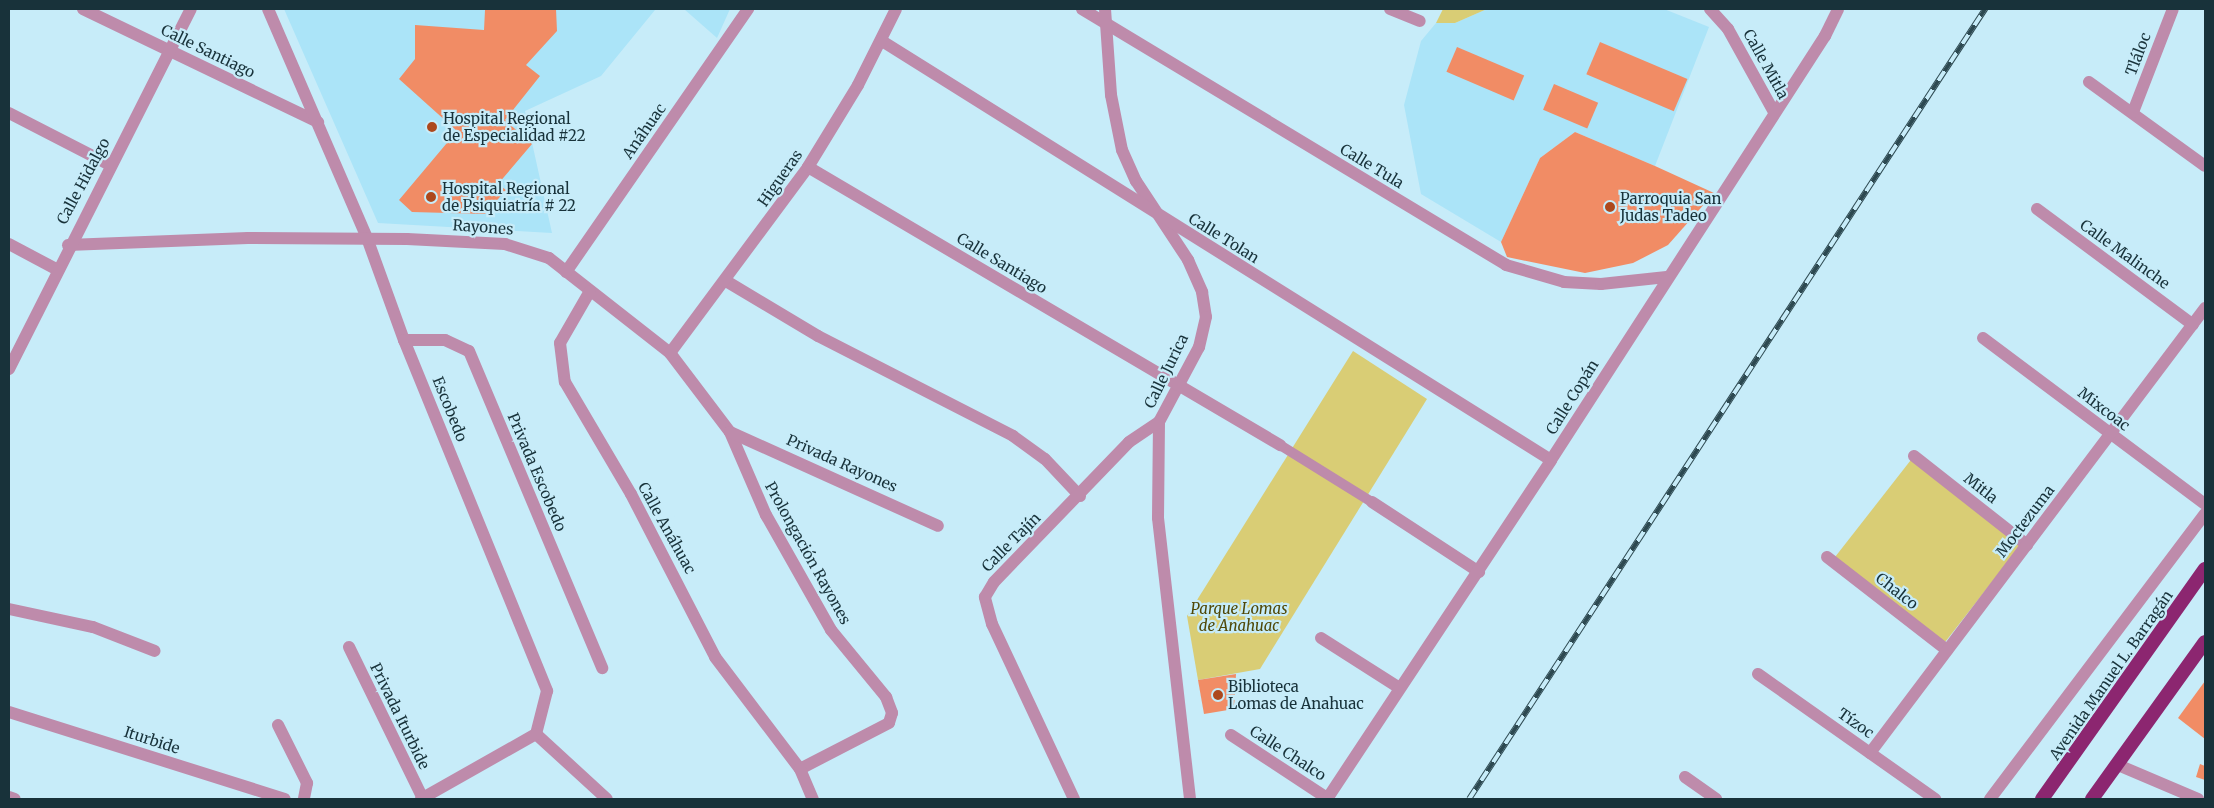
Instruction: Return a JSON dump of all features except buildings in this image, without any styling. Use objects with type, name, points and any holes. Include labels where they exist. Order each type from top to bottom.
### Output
[{"type":"highway","name":"Avenida Manuel L. Barragán","points":[[2042,799],[2205,569]]},
{"type":"highway","points":[[2092,799],[2205,642]]},
{"type":"street","name":"Calle Santiago","points":[[83,9],[318,122]]},
{"type":"street","name":"Calle Hidalgo","points":[[9,369],[68,245],[190,9]]},
{"type":"street","name":"Escobedo","points":[[268,9],[367,238],[404,340],[547,690],[536,734]]},
{"type":"street","name":"Anáhuac","points":[[566,272],[748,9]]},
{"type":"street","name":"Higueras","points":[[670,353],[726,281],[808,167],[882,41],[896,9]]},
{"type":"street","name":"Calle Tula","points":[[1082,9],[1506,265],[1582,283],[1667,277]]},
{"type":"street","name":"Calle Jurica","points":[[1105,9],[1111,95],[1122,150],[1136,181],[1188,260],[1206,317],[1199,347],[1179,388],[1159,422],[1158,518],[1190,799]]},
{"type":"street","points":[[1390,9],[1420,21]]},
{"type":"street","name":"Calle Mitla","points":[[1710,9],[1733,37],[1774,112]]},
{"type":"street","name":"Calle Copán","points":[[1327,799],[1398,687],[1479,572],[1667,277],[1825,36],[1838,9]]},
{"type":"street","name":"Tláloc","points":[[2133,112],[2173,9]]},
{"type":"street","name":"Calle Tolan","points":[[882,41],[1162,219],[1551,460]]},
{"type":"street","points":[[2089,82],[2133,112],[2205,166]]},
{"type":"street","points":[[9,113],[110,165]]},
{"type":"street","name":"Calle Santiago","points":[[808,167],[1179,388],[1280,445]]},
{"type":"street","name":"Calle Malinche","points":[[2037,210],[2193,325]]},
{"type":"street","name":"Rayones","points":[[68,245],[367,238],[505,244],[532,250],[566,272],[670,353],[730,432]]},
{"type":"street","points":[[9,244],[56,269]]},
{"type":"street","points":[[726,281],[818,336],[1013,436],[1045,459],[1080,496]]},
{"type":"street","name":"Calle Anáhuac","points":[[590,291],[562,337],[560,368],[564,382],[631,494],[715,657],[800,769],[813,799]]},
{"type":"street","name":"Moctezuma","points":[[1870,753],[2205,308]]},
{"type":"street","name":"Mixcoac","points":[[1983,338],[2205,504]]},
{"type":"street","name":"Privada Escobedo","points":[[404,340],[445,340],[469,351],[602,668]]},
{"type":"street","name":"Calle Tajín","points":[[1074,799],[992,624],[985,598],[994,582],[1080,496],[1129,442],[1159,422]]},
{"type":"street","name":"Prolongación Rayones","points":[[730,432],[762,507],[804,585],[831,630],[891,708],[888,723],[882,729],[800,769]]},
{"type":"street","name":"Privada Rayones","points":[[730,432],[938,526]]},
{"type":"street","points":[[1280,445],[1479,572]]},
{"type":"street","name":"Mitla","points":[[1914,456],[2027,545]]},
{"type":"street","points":[[1990,799],[2205,514]]},
{"type":"street","name":"Chalco","points":[[1827,556],[1947,650]]},
{"type":"street","points":[[9,609],[93,627],[155,650]]},
{"type":"street","points":[[1320,638],[1398,687]]},
{"type":"street","name":"Privada Iturbide","points":[[349,647],[422,799]]},
{"type":"street","name":"Tízoc","points":[[1758,674],[1935,799]]},
{"type":"street","name":"Iturbide","points":[[9,712],[284,799]]},
{"type":"street","points":[[278,725],[307,783],[304,799]]},
{"type":"street","points":[[422,799],[536,734],[607,799]]},
{"type":"street","name":"Calle Chalco","points":[[1231,735],[1327,799]]},
{"type":"street","points":[[2118,765],[2198,799]]},
{"type":"street","points":[[1685,777],[1716,799]]},
{"type":"street","points":[[9,796],[15,799]]},
{"type":"shaded area","name":"Hospital Regional de Especialidad #22","points":[[284,9],[655,10],[601,76],[525,111],[552,233],[378,223]]},
{"type":"shaded area","points":[[684,9],[730,9],[717,38]]},
{"type":"shaded area","points":[[1487,9],[1664,9],[1709,27],[1655,166],[1575,132],[1540,158],[1501,242],[1421,194],[1404,105],[1421,41],[1436,23],[1455,23]]},
{"type":"green space","points":[[1443,9],[1487,9],[1455,23],[1436,23]]},
{"type":"green space","name":"Parque Lomas de Anahuac","points":[[1353,351],[1427,399],[1260,669],[1198,680],[1187,616]]},
{"type":"green space","points":[[1914,456],[2024,542],[1942,646],[1832,561]]},
{"type":"railway","points":[[1469,799],[1985,9]]},
{"type":"place","name":"Hospital Regional de Especialidad #22","points":[[432,127]]},
{"type":"place","name":"Hospital Regional de Psiquiatría # 22","points":[[431,197]]},
{"type":"place","name":"Parroquia San Judas Tadeo","points":[[1610,207]]},
{"type":"place","name":"Biblioteca Lomas de Anahuac","points":[[1218,695]]}]
